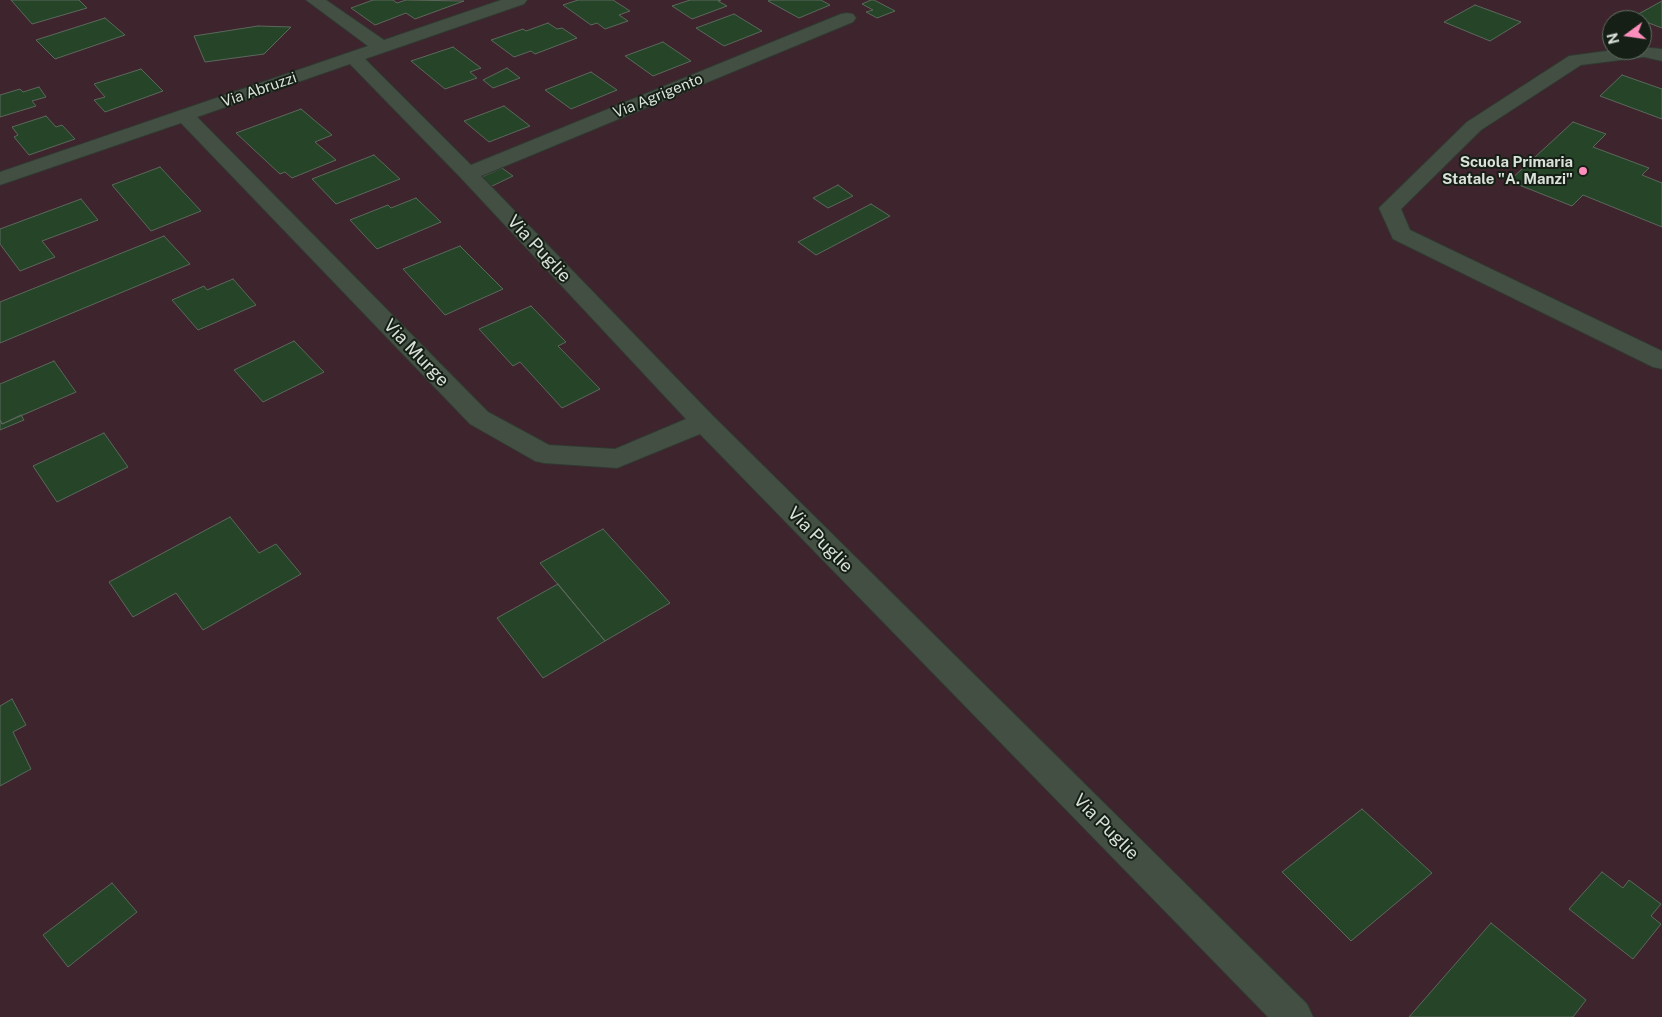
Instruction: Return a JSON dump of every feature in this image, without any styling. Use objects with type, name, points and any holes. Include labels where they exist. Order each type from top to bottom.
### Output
[{"type":"street","points":[[315,0],[381,47]]},
{"type":"street","name":"Via Abruzzi","points":[[0,179],[518,0]]},
{"type":"street","name":"Via Agrigento","points":[[468,174],[847,18]]},
{"type":"street","points":[[1662,55],[1644,52],[1576,60],[1474,126],[1390,208],[1401,234],[1662,361]]},
{"type":"street","name":"Via Puglie","points":[[353,57],[468,174],[704,422],[1294,1017]]},
{"type":"street","name":"Via Murge","points":[[185,116],[479,418],[544,454],[617,459],[704,422]]},
{"type":"shaded area","points":[[0,0],[1662,0],[1662,1017],[0,1017]]},
{"type":"building","points":[[11,0],[79,0],[87,8],[32,24]]},
{"type":"building","points":[[373,0],[393,0],[397,3],[406,0],[464,1],[415,19],[406,13],[375,25],[351,8]]},
{"type":"building","points":[[578,0],[613,0],[630,11],[619,15],[628,21],[605,29],[597,23],[591,25],[563,5]]},
{"type":"building","points":[[690,0],[721,0],[718,1],[727,6],[692,19],[672,6]]},
{"type":"building","points":[[821,0],[830,5],[799,18],[768,1]]},
{"type":"building","points":[[871,0],[895,11],[877,18],[866,12],[873,10],[862,4]]},
{"type":"building","points":[[1662,1],[1662,28],[1652,24],[1652,10],[1646,10]]},
{"type":"building","points":[[1475,5],[1521,22],[1490,41],[1444,22]]},
{"type":"building","points":[[734,14],[762,31],[724,46],[696,28]]},
{"type":"building","points":[[105,18],[125,35],[55,59],[36,40]]},
{"type":"building","points":[[548,23],[557,29],[562,28],[577,38],[535,54],[531,51],[514,57],[491,40],[523,29],[526,31]]},
{"type":"building","points":[[258,26],[291,27],[264,54],[205,62],[194,36]]},
{"type":"building","points":[[663,42],[691,61],[653,76],[625,56]]},
{"type":"building","points":[[453,47],[481,68],[470,72],[477,78],[445,89],[411,61]]},
{"type":"building","points":[[507,68],[520,78],[493,88],[483,80]]},
{"type":"building","points":[[141,69],[163,91],[105,112],[94,100],[105,97],[94,84]]},
{"type":"building","points":[[591,72],[617,90],[571,109],[545,90]]},
{"type":"building","points":[[1622,75],[1662,89],[1662,119],[1600,96]]},
{"type":"building","points":[[39,87],[46,97],[32,101],[36,106],[0,117],[0,95],[20,89],[23,92]]},
{"type":"building","points":[[504,106],[530,126],[489,142],[464,121]]},
{"type":"building","points":[[301,109],[332,135],[315,142],[336,160],[292,178],[285,172],[280,174],[236,133]]},
{"type":"building","points":[[46,116],[56,127],[62,125],[75,139],[29,155],[14,137],[18,135],[12,127]]},
{"type":"building","name":"Scuola Primaria Statale \"A. Manzi\"","points":[[1573,122],[1606,134],[1593,147],[1649,168],[1642,175],[1662,183],[1662,227],[1583,195],[1572,206],[1509,181]]},
{"type":"building","points":[[374,155],[400,179],[336,204],[312,179]]},
{"type":"building","points":[[160,167],[201,211],[151,231],[112,185]]},
{"type":"building","points":[[502,168],[513,176],[488,188],[477,179]]},
{"type":"building","points":[[838,185],[853,196],[828,208],[813,198]]},
{"type":"building","points":[[416,198],[441,222],[377,249],[350,220],[388,205],[391,208]]},
{"type":"building","points":[[81,199],[98,220],[42,241],[55,257],[20,271],[0,244],[0,229]]},
{"type":"building","points":[[871,204],[890,216],[816,255],[798,242]]},
{"type":"building","points":[[164,236],[190,264],[0,343],[0,302]]},
{"type":"building","points":[[460,246],[503,289],[445,315],[403,269]]},
{"type":"building","points":[[233,279],[256,305],[198,330],[172,300],[204,286],[207,290]]},
{"type":"building","points":[[531,306],[566,342],[558,346],[600,389],[562,408],[520,362],[513,366],[479,329]]},
{"type":"building","points":[[294,341],[324,372],[263,402],[234,370]]},
{"type":"building","points":[[54,361],[76,392],[2,424],[0,420],[0,384]]},
{"type":"building","points":[[21,415],[24,420],[0,430],[0,420],[2,424]]},
{"type":"building","points":[[104,433],[128,467],[57,502],[33,466]]},
{"type":"building","points":[[230,517],[259,553],[276,544],[301,574],[203,630],[176,593],[133,617],[109,582]]},
{"type":"building","points":[[603,529],[670,603],[605,641],[540,563]]},
{"type":"building","points":[[558,584],[605,641],[543,678],[497,618]]},
{"type":"building","points":[[12,699],[26,725],[13,732],[31,769],[0,786],[0,706]]},
{"type":"building","points":[[1362,809],[1432,873],[1351,941],[1282,872]]},
{"type":"building","points":[[1602,872],[1623,888],[1629,880],[1661,904],[1651,916],[1661,924],[1633,959],[1569,909]]},
{"type":"building","points":[[112,883],[137,912],[68,967],[43,935]]},
{"type":"building","points":[[1491,923],[1586,1000],[1573,1017],[1409,1017]]},
{"type":"place","name":"Scuola Primaria Statale \"A. Manzi\"","points":[[1583,171]]}]
